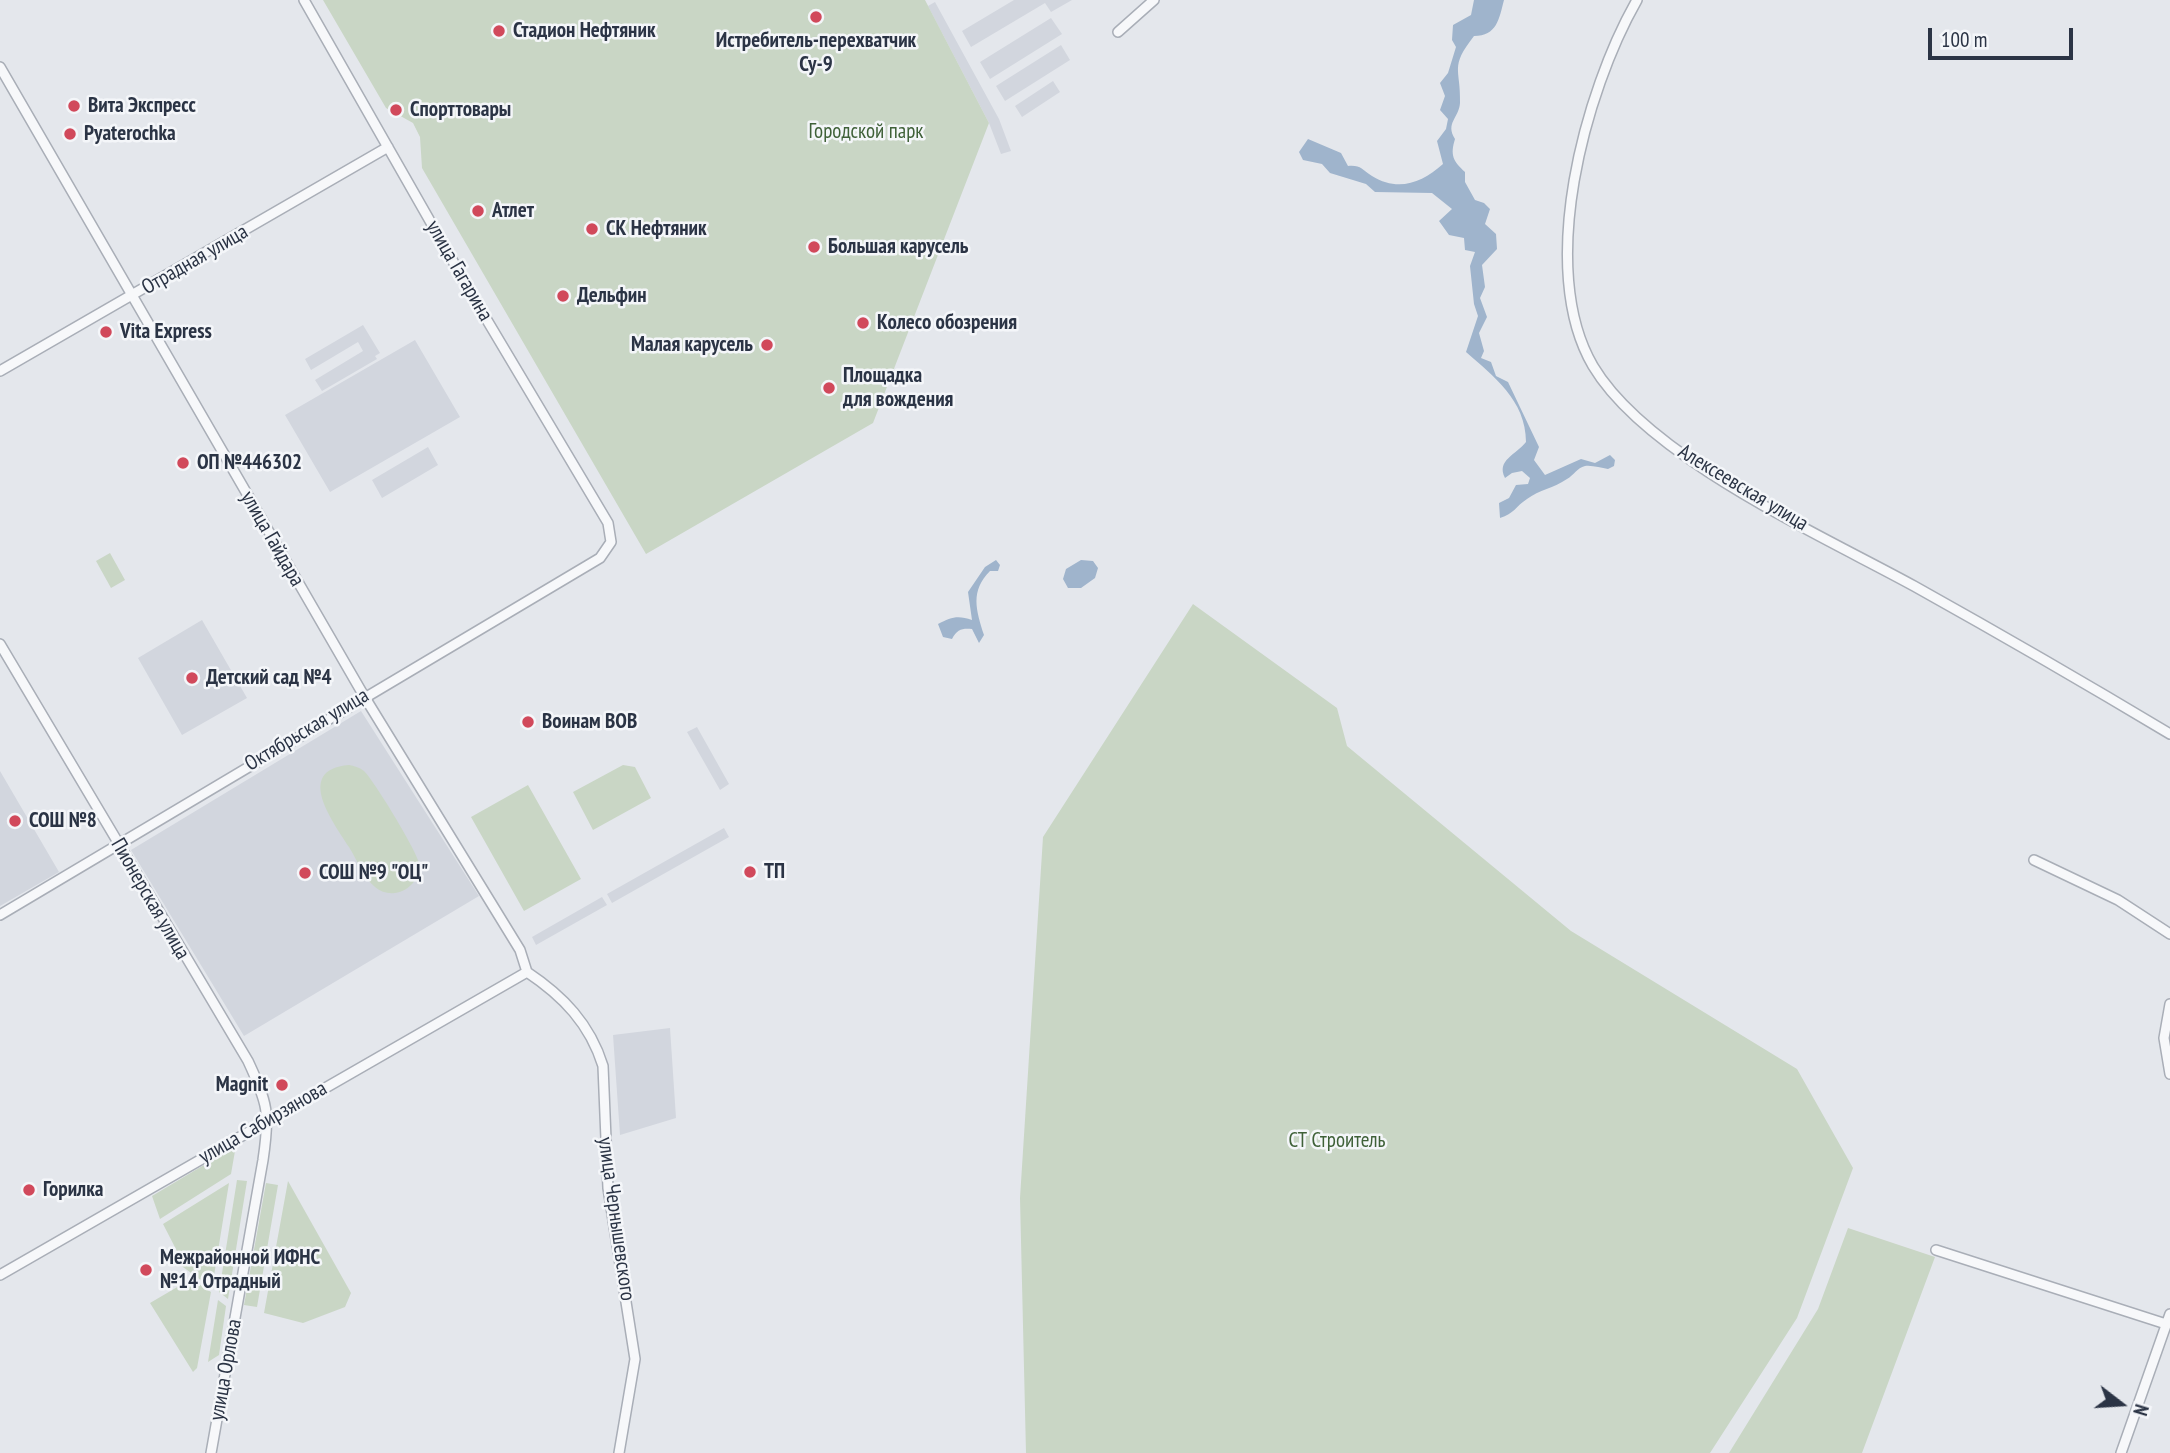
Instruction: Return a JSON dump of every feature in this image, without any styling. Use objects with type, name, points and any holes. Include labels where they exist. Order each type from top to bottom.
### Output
[{"type":"street","name":"улица Гагарина","points":[[304,0],[608,523],[611,542]]},
{"type":"street","points":[[1118,32],[1154,0]]},
{"type":"street","name":"Алексеевская улица","points":[[1637,0],[1616,41],[1591,106],[1572,198],[1570,278],[1573,303],[1584,346],[1604,381],[1665,439],[1720,480],[2046,659],[2170,734]]},
{"type":"street","name":"улица Гайдара","points":[[0,68],[363,696],[520,950],[527,972]]},
{"type":"street","name":"Отрадная улица","points":[[0,371],[388,147]]},
{"type":"street","name":"Октябрьская улица","points":[[0,915],[363,696],[600,558],[611,542]]},
{"type":"street","name":"Пионерская улица","points":[[0,644],[248,1061],[267,1105],[269,1120]]},
{"type":"street","points":[[2034,860],[2118,900],[2170,934]]},
{"type":"street","name":"улица Сабирзянова","points":[[0,1275],[527,972]]},
{"type":"street","name":"улица Чернышевского","points":[[527,972],[554,990],[578,1016],[598,1049],[603,1066],[608,1188],[635,1359],[619,1453]]},
{"type":"street","points":[[2170,1004],[2164,1038],[2170,1074]]},
{"type":"street","name":"улица Орлова","points":[[211,1453],[269,1120]]},
{"type":"street","points":[[1936,1250],[2166,1324]]},
{"type":"street","points":[[2121,1453],[2170,1314]]},
{"type":"shaded area","points":[[1014,0],[1072,0],[1051,12],[1045,3],[971,47],[962,31]]},
{"type":"shaded area","points":[[935,2],[999,119],[1011,151],[1001,154],[989,123],[928,6]]},
{"type":"shaded area","points":[[1051,18],[1062,34],[990,79],[980,62]]},
{"type":"shaded area","points":[[1061,45],[1070,60],[1005,101],[996,86]]},
{"type":"shaded area","points":[[1053,81],[1060,92],[1022,117],[1015,106]]},
{"type":"shaded area","points":[[363,325],[380,353],[375,356],[377,359],[322,391],[315,380],[363,351],[358,342],[311,370],[305,359]]},
{"type":"shaded area","points":[[415,340],[460,417],[330,492],[285,415]]},
{"type":"shaded area","points":[[428,447],[438,465],[382,498],[372,480]]},
{"type":"shaded area","name":"Детский сад №4","points":[[202,620],[247,698],[182,735],[138,658]]},
{"type":"shaded area","name":"СОШ №9 \"ОЦ\"","points":[[361,711],[479,896],[244,1036],[131,850]]},
{"type":"shaded area","points":[[697,727],[729,784],[720,790],[687,732]]},
{"type":"shaded area","name":"СОШ №8","points":[[0,771],[59,872],[0,906]]},
{"type":"shaded area","points":[[724,828],[729,837],[612,903],[607,894]]},
{"type":"shaded area","points":[[602,897],[607,905],[536,945],[532,937]]},
{"type":"shaded area","points":[[670,1028],[676,1118],[620,1135],[613,1035]]},
{"type":"green space","name":"Городской парк","points":[[323,0],[925,0],[989,123],[873,423],[646,554],[422,168],[420,137],[413,123],[386,108]]},
{"type":"green space","points":[[110,553],[125,580],[111,588],[96,561]]},
{"type":"green space","name":"СТ Строитель","points":[[1193,604],[1337,708],[1347,746],[1571,931],[1797,1069],[1853,1168],[1797,1318],[1710,1453],[1026,1453],[1020,1198],[1043,837]]},
{"type":"green space","points":[[349,765],[364,771],[369,777],[419,863],[416,878],[400,892],[385,892],[371,883],[322,799],[320,787],[323,777],[332,769]]},
{"type":"green space","points":[[623,765],[635,767],[651,798],[593,830],[573,792]]},
{"type":"green space","points":[[528,785],[581,879],[524,911],[471,817]]},
{"type":"green space","points":[[229,1150],[235,1151],[231,1174],[160,1219],[152,1196]]},
{"type":"green space","points":[[237,1180],[247,1181],[228,1299],[219,1292]]},
{"type":"green space","points":[[288,1181],[351,1293],[345,1307],[303,1323],[264,1313]]},
{"type":"green space","points":[[229,1183],[212,1288],[176,1262],[179,1255],[163,1224]]},
{"type":"green space","points":[[266,1183],[278,1185],[257,1307],[244,1305]]},
{"type":"green space","points":[[1848,1228],[1935,1257],[1862,1453],[1729,1453],[1818,1309]]},
{"type":"green space","points":[[191,1279],[211,1292],[197,1368],[193,1372],[150,1303]]},
{"type":"green space","points":[[218,1300],[226,1306],[219,1355],[208,1362]]},
{"type":"water","points":[[1474,0],[1504,0],[1496,25],[1488,33],[1474,36],[1461,55],[1458,68],[1460,103],[1451,129],[1455,139],[1454,157],[1465,172],[1465,182],[1475,200],[1490,209],[1485,224],[1496,234],[1497,249],[1482,265],[1485,287],[1480,298],[1487,317],[1479,333],[1484,351],[1481,358],[1491,362],[1496,376],[1508,382],[1539,447],[1534,460],[1545,475],[1581,459],[1595,463],[1610,455],[1615,460],[1614,466],[1608,469],[1582,467],[1567,479],[1532,496],[1500,518],[1499,503],[1509,498],[1516,485],[1528,484],[1530,478],[1522,471],[1505,478],[1503,472],[1508,458],[1526,442],[1525,427],[1506,390],[1466,352],[1478,316],[1470,266],[1475,252],[1465,250],[1464,238],[1449,235],[1439,221],[1452,209],[1432,193],[1375,192],[1366,184],[1330,173],[1322,164],[1303,160],[1299,152],[1308,139],[1341,153],[1348,166],[1358,167],[1391,184],[1409,183],[1435,171],[1443,164],[1437,141],[1446,129],[1448,119],[1440,110],[1445,96],[1440,83],[1448,73],[1456,47],[1452,40],[1453,25],[1471,15]]},
{"type":"water","points":[[996,560],[1000,565],[998,571],[990,571],[977,593],[977,609],[984,635],[979,643],[972,629],[960,630],[952,639],[943,637],[938,624],[955,618],[972,620],[968,592],[985,567]]},
{"type":"water","points":[[1081,560],[1093,561],[1098,568],[1095,578],[1081,588],[1068,588],[1063,579],[1066,569]]},
{"type":"place","name":"Истребитель-перехватчик Су-9","points":[[816,17]]},
{"type":"place","name":"Стадион Нефтяник","points":[[499,31]]},
{"type":"place","name":"Вита Экспресс","points":[[74,106]]},
{"type":"place","name":"Спорттовары","points":[[396,110]]},
{"type":"place","name":"Pyaterochka","points":[[70,134]]},
{"type":"place","name":"Атлет","points":[[478,211]]},
{"type":"place","name":"СК Нефтяник","points":[[592,229]]},
{"type":"place","name":"Большая карусель","points":[[814,247]]},
{"type":"place","name":"Дельфин","points":[[563,296]]},
{"type":"place","name":"Колесо обозрения","points":[[863,323]]},
{"type":"place","name":"Vita Express","points":[[106,332]]},
{"type":"place","name":"Малая карусель","points":[[767,345]]},
{"type":"place","name":"Площадка для вождения","points":[[829,388]]},
{"type":"place","name":"ОП №446302","points":[[183,463]]},
{"type":"place","name":"Детский сад №4","points":[[192,678]]},
{"type":"place","name":"Воинам ВОВ","points":[[528,722]]},
{"type":"place","name":"СОШ №8","points":[[15,821]]},
{"type":"place","name":"ТП","points":[[750,872]]},
{"type":"place","name":"СОШ №9 \"ОЦ\"","points":[[305,873]]},
{"type":"place","name":"Magnit","points":[[282,1085]]},
{"type":"place","name":"Горилка","points":[[29,1190]]},
{"type":"place","name":"Межрайонной ИФНС №14 Отрадный","points":[[146,1270]]}]
